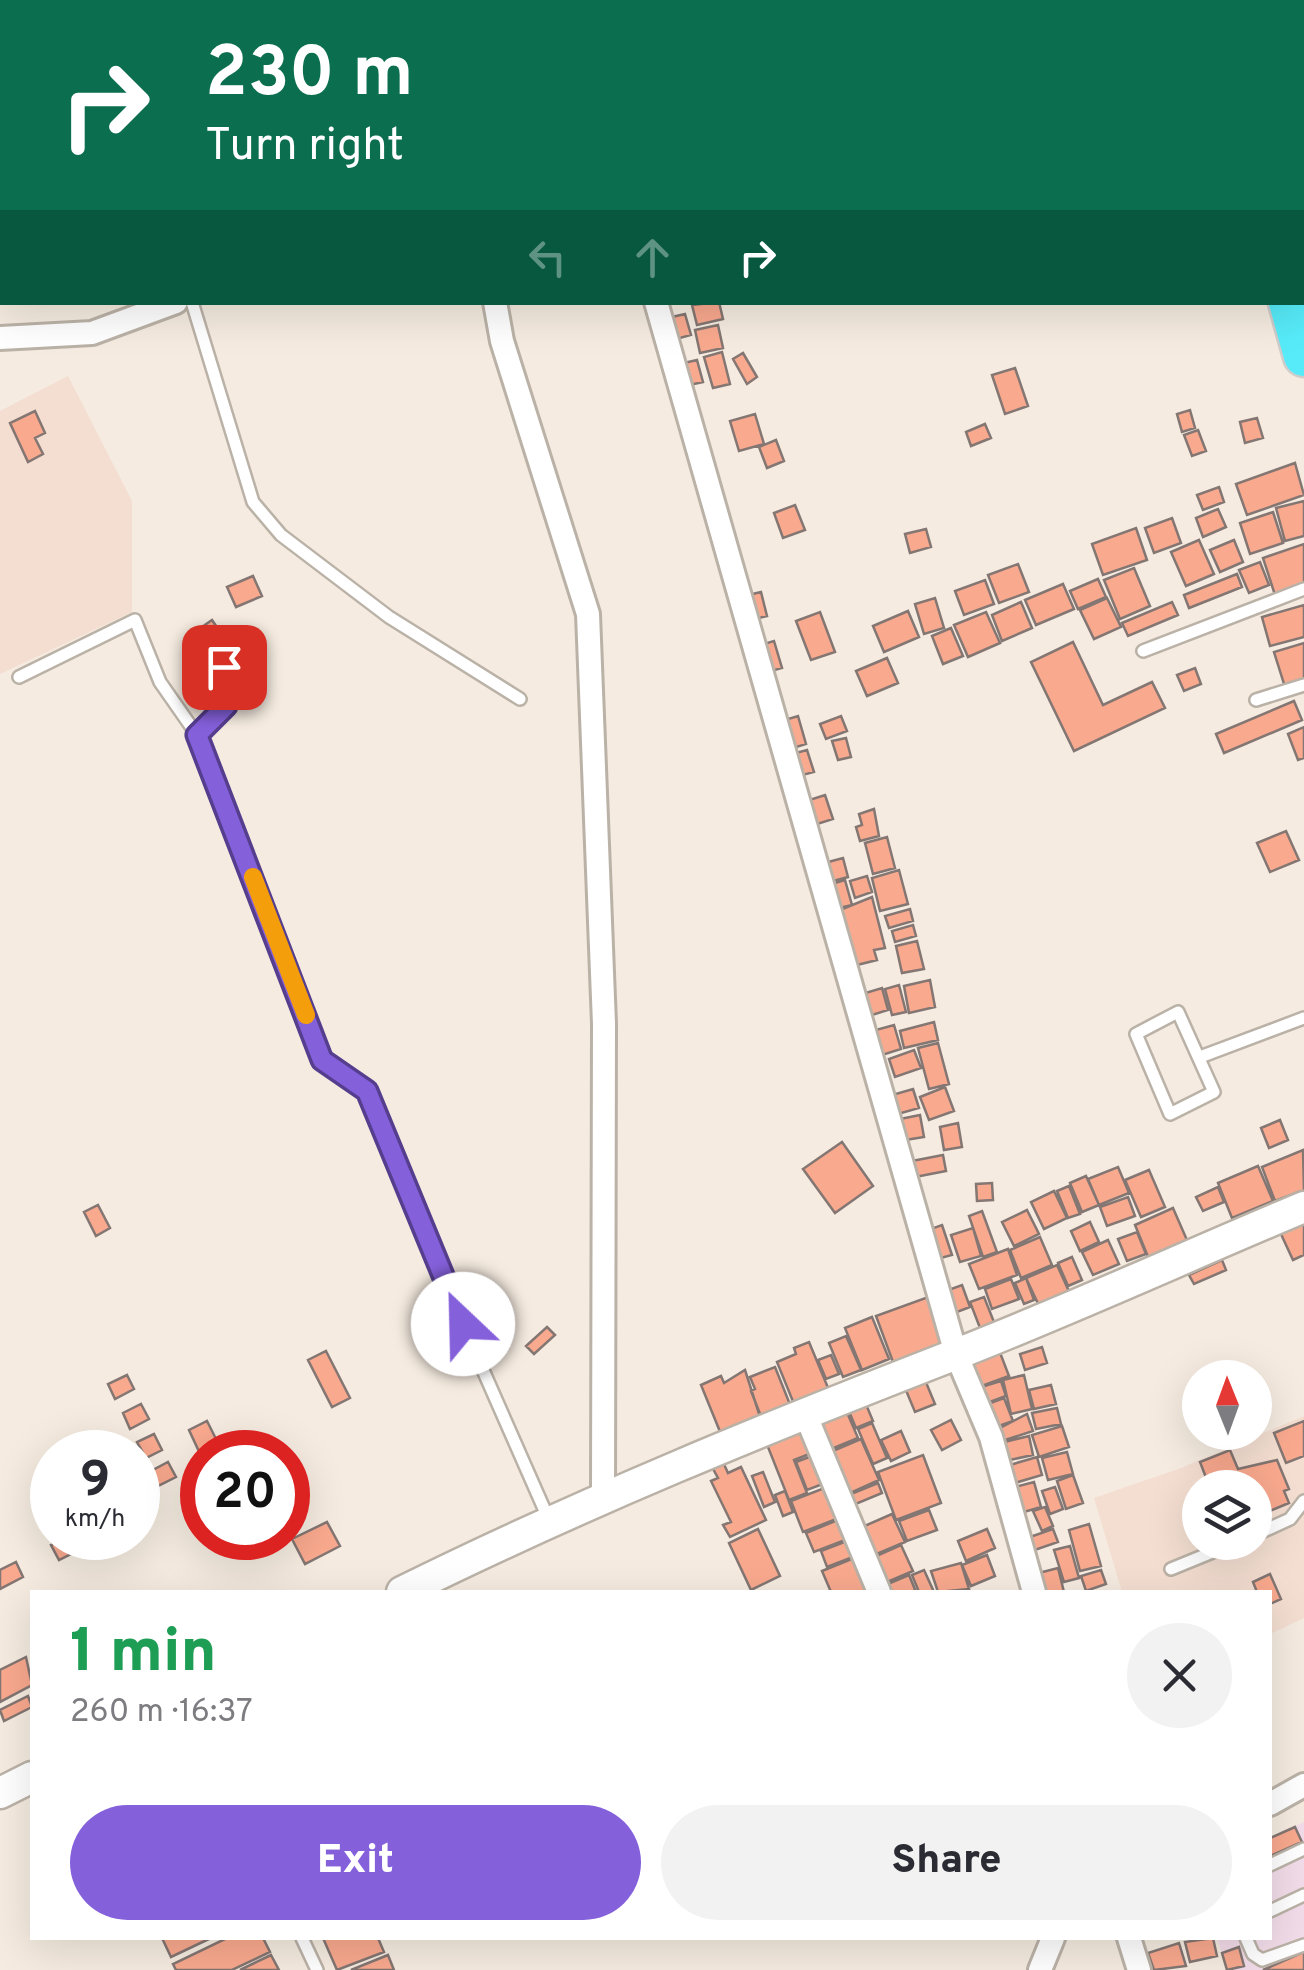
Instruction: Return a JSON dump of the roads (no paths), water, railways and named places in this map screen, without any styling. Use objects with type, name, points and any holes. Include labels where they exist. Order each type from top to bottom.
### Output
[{"type":"highway","points":[[1290,305],[1303,350]]},
{"type":"street","points":[[0,338],[92,333],[168,305]]},
{"type":"street","points":[[484,305],[502,341]]},
{"type":"street","points":[[496,305],[502,341],[588,614],[604,1024],[604,1496]]},
{"type":"street","points":[[657,305],[956,1354],[990,1437],[1033,1590]]},
{"type":"street","points":[[406,1590],[604,1496],[804,1411],[956,1354],[1304,1207]]},
{"type":"street","points":[[804,1411],[879,1590]]},
{"type":"street","points":[[0,1793],[30,1777]]},
{"type":"street","points":[[1272,1803],[1304,1784]]},
{"type":"street","points":[[1040,1970],[1052,1940]]},
{"type":"street","points":[[1130,1940],[1139,1970]]},
{"type":"lane","points":[[193,305],[253,502],[281,535],[389,617],[520,699]]},
{"type":"lane","points":[[1143,651],[1304,589]]},
{"type":"lane","points":[[19,677],[135,620],[160,682],[197,735],[322,1060],[367,1091],[420,1227],[550,1520]]},
{"type":"lane","points":[[197,735],[226,706],[224,633]]},
{"type":"lane","points":[[1256,700],[1304,684]]},
{"type":"lane","points":[[1181,1012],[1200,1057],[1212,1095],[1168,1114],[1136,1039],[1138,1030],[1181,1012]]},
{"type":"lane","points":[[1200,1057],[1304,1018]]},
{"type":"lane","points":[[1272,1527],[1290,1519],[1304,1501]]},
{"type":"lane","points":[[1170,1570],[1194,1560]]},
{"type":"lane","points":[[1272,1864],[1304,1849]]},
{"type":"lane","points":[[1272,1910],[1304,1895]]},
{"type":"lane","points":[[303,1940],[318,1970]]},
{"type":"lane","points":[[1247,1940],[1252,1954],[1262,1960],[1304,1945]]}]
